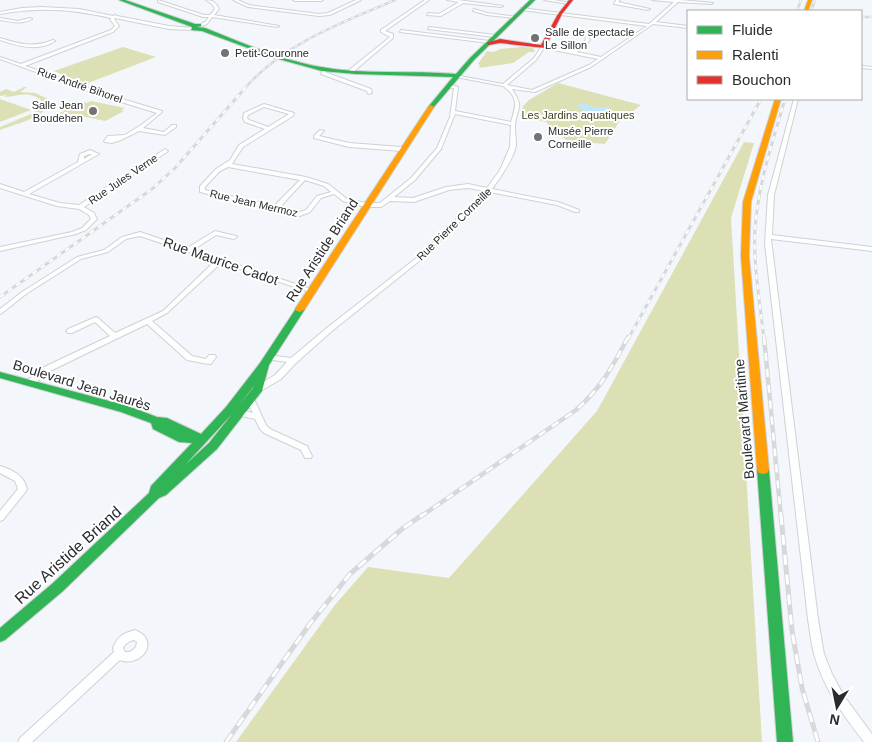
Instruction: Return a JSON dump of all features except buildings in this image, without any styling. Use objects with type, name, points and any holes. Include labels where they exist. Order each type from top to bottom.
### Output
[{"type":"street","points":[[121,0],[308,67],[351,71],[425,73],[452,81],[506,86],[530,91],[538,90],[590,66],[651,24],[679,1]]},
{"type":"street","points":[[0,13],[24,6],[53,3],[179,29],[198,27],[212,16],[217,8],[216,4],[208,0]]},
{"type":"street","points":[[235,0],[248,6],[319,15],[329,14],[359,0]]},
{"type":"street","points":[[295,0],[321,0]]},
{"type":"street","points":[[351,71],[392,37],[392,35],[382,31],[426,0]]},
{"type":"street","points":[[451,0],[501,6]]},
{"type":"street","name":"Rue Aristide Briand","points":[[0,636],[58,587],[155,495],[162,492],[201,458],[223,433],[234,411],[414,131],[452,81],[532,0]]},
{"type":"street","points":[[546,0],[570,1]]},
{"type":"street","points":[[618,0],[615,3],[648,9]]},
{"type":"street","points":[[654,0],[711,3]]},
{"type":"street","points":[[158,1],[204,16],[278,26]]},
{"type":"street","points":[[506,86],[535,60],[546,44],[560,14],[570,1]]},
{"type":"street","points":[[428,14],[440,15],[462,2]]},
{"type":"street","points":[[474,10],[487,14],[546,12],[687,27]]},
{"type":"street","points":[[23,65],[112,31],[117,26],[112,19],[115,16]]},
{"type":"street","points":[[0,19],[16,22]]},
{"type":"street","points":[[429,28],[492,41]]},
{"type":"street","points":[[401,31],[543,47],[602,58]]},
{"type":"street","points":[[574,52],[588,40],[587,37]]},
{"type":"street","points":[[0,39],[40,46],[48,45],[53,41]]},
{"type":"street","name":"Rue André Bihorel","points":[[0,58],[107,96],[160,112],[138,129]]},
{"type":"street","points":[[325,69],[323,73],[368,90],[370,93]]},
{"type":"street","points":[[227,165],[304,178],[326,185],[345,200],[366,205],[381,205],[412,179],[439,148],[447,133],[452,112],[456,87],[452,81]]},
{"type":"street","name":"Rue Pierre Corneille","points":[[258,389],[278,377],[293,361],[350,312],[421,257],[490,190],[503,170],[513,147],[513,124],[518,106],[517,100],[506,86]]},
{"type":"street","name":"Boulevard Maritime","points":[[778,100],[747,202],[745,256],[785,742]]},
{"type":"street","points":[[796,100],[771,195],[770,237],[768,244],[779,340],[813,619],[820,655],[830,682],[847,711],[871,742]]},
{"type":"street","points":[[227,165],[235,159],[241,146],[291,115],[292,113],[264,105],[246,114],[247,122],[269,128]]},
{"type":"street","points":[[452,112],[513,124]]},
{"type":"street","points":[[124,136],[138,129],[165,134],[174,126]]},
{"type":"street","points":[[322,131],[316,137],[349,144],[402,149]]},
{"type":"street","name":"Rue Jules Verne","points":[[80,208],[165,151]]},
{"type":"street","points":[[24,194],[96,154]]},
{"type":"street","name":"Rue Jean Mermoz","points":[[227,165],[218,170],[202,187],[202,191],[294,214],[304,213],[319,197],[335,192]]},
{"type":"street","points":[[276,208],[304,178]]},
{"type":"street","points":[[0,186],[59,205],[80,208],[92,214],[94,219],[84,229],[74,233],[0,249]]},
{"type":"street","points":[[390,199],[419,199],[457,186],[490,190],[558,204],[577,211]]},
{"type":"street","points":[[0,193],[9,189]]},
{"type":"street","points":[[188,250],[215,233],[234,237]]},
{"type":"street","name":"Rue Maurice Cadot","points":[[0,312],[24,293],[79,258],[106,251],[131,235],[147,236],[312,291]]},
{"type":"street","points":[[770,237],[872,249]]},
{"type":"street","points":[[30,383],[45,370],[165,312],[220,260]]},
{"type":"street","points":[[70,330],[96,319],[115,337]]},
{"type":"street","points":[[148,321],[190,358],[208,362],[212,357]]},
{"type":"street","points":[[267,361],[293,361]]},
{"type":"street","name":"Rue Aristide Briand","points":[[155,495],[155,489],[220,420],[250,398],[258,389],[267,361]]},
{"type":"street","name":"Boulevard Jean Jaurès","points":[[0,375],[124,409],[156,422],[157,426],[183,434]]},
{"type":"street","points":[[250,398],[258,417],[267,431],[304,448],[308,456]]},
{"type":"street","points":[[234,411],[258,417]]},
{"type":"street","points":[[183,434],[220,420]]},
{"type":"street","points":[[183,434],[203,440],[223,433]]},
{"type":"street","points":[[183,434],[185,457]]},
{"type":"street","points":[[201,458],[203,440]]},
{"type":"street","points":[[0,469],[18,478],[23,490],[0,517]]},
{"type":"street","points":[[24,742],[119,654]]},
{"type":"green space","points":[[123,47],[156,57],[88,83],[54,71]]},
{"type":"green space","points":[[533,48],[535,52],[529,52],[513,63],[479,68],[480,65],[478,64],[487,51],[494,52],[500,49]]},
{"type":"green space","name":"Les Jardins aquatiques","points":[[558,83],[641,105],[619,122],[605,144],[567,141],[546,122],[520,116],[523,106],[529,100]]},
{"type":"green space","points":[[27,87],[20,92],[35,93],[48,99],[49,105],[40,114],[0,130],[0,127],[22,118],[0,125],[38,111],[41,108],[41,100],[31,95],[0,96],[0,92],[6,89],[14,92]]},
{"type":"green space","points":[[0,99],[31,110],[0,122]]},
{"type":"green space","name":"Salle Jean Boudehen","points":[[74,101],[87,103],[91,101],[125,108],[121,110],[124,111],[105,121],[72,114],[59,120],[50,118],[64,111],[59,110],[62,108],[59,107]]},
{"type":"green space","points":[[744,142],[754,143],[731,218],[762,742],[236,742],[334,606],[368,567],[449,578],[597,411]]},
{"type":"water","points":[[582,103],[593,107],[607,107],[617,117],[604,120],[576,106]]},
{"type":"railway","points":[[245,88],[260,72],[296,46],[335,26],[395,0]]},
{"type":"railway","points":[[797,10],[801,0]]},
{"type":"railway","points":[[811,10],[815,0]]},
{"type":"railway","points":[[862,17],[872,17]]},
{"type":"railway","points":[[0,297],[152,189],[175,168],[246,87]]},
{"type":"railway","points":[[628,339],[760,100]]},
{"type":"railway","points":[[764,339],[756,270],[755,229],[759,196],[785,100]]},
{"type":"railway","points":[[420,517],[576,410],[606,376],[628,337]]},
{"type":"railway","points":[[764,337],[781,517]]},
{"type":"railway","points":[[226,742],[309,625],[350,574],[402,529],[422,515]]},
{"type":"railway","points":[[781,515],[792,631],[802,688],[818,742]]},
{"type":"traffic: fast","points":[[121,0],[195,26],[199,25]]},
{"type":"traffic: fast","points":[[431,107],[472,59],[533,0]]},
{"type":"traffic: fast","points":[[195,26],[193,29],[203,29],[277,57],[322,69],[456,76]]},
{"type":"traffic: fast","points":[[155,495],[155,489],[230,410],[264,365],[300,309]]},
{"type":"traffic: fast","points":[[0,636],[58,587],[155,495],[162,492],[213,446],[258,389],[264,366]]},
{"type":"traffic: fast","points":[[0,375],[124,409],[156,421],[163,421],[203,440]]},
{"type":"traffic: fast","points":[[156,421],[157,426],[183,439],[203,440]]},
{"type":"traffic: fast","points":[[763,470],[785,742]]},
{"type":"traffic: slow","points":[[806,10],[810,0]]},
{"type":"traffic: slow","points":[[763,470],[745,256],[747,202],[778,100]]},
{"type":"traffic: slow","points":[[300,309],[431,107]]},
{"type":"traffic: jam","points":[[489,43],[500,41],[543,47],[560,14],[571,0]]},
{"type":"place","name":"Salle de spectacle Le Sillon","points":[[535,38]]},
{"type":"place","name":"Petit-Couronne","points":[[225,53]]},
{"type":"place","name":"Salle Jean Boudehen","points":[[93,111]]},
{"type":"place","name":"Musée Pierre Corneille","points":[[538,137]]}]
